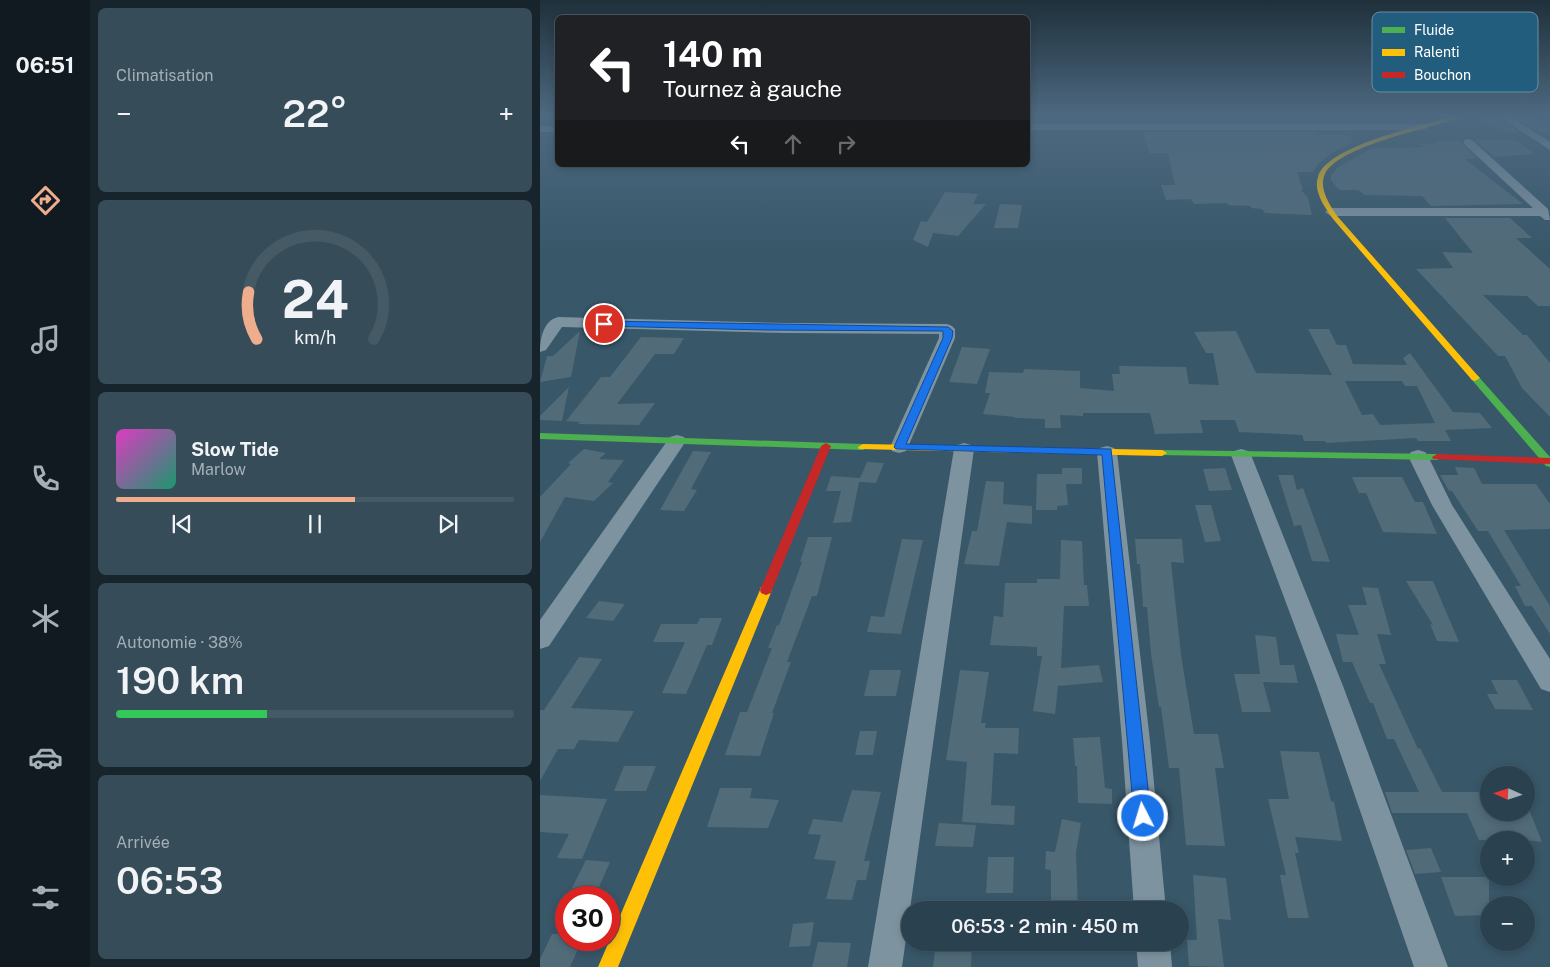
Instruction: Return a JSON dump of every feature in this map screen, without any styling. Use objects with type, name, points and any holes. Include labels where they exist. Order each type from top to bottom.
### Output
[{"type":"street","points":[[1330,162],[1324,167],[1321,179],[1321,192],[1330,212],[1549,462]]},
{"type":"street","points":[[1490,162],[1547,215]]},
{"type":"street","points":[[1330,212],[1547,215]]},
{"type":"street","points":[[540,347],[558,322]]},
{"type":"street","points":[[540,323],[765,328],[947,329],[947,338],[899,447]]},
{"type":"street","points":[[540,436],[826,446],[1241,455],[1418,456],[1549,462]]},
{"type":"street","points":[[540,639],[677,441]]},
{"type":"street","points":[[608,967],[826,446]]},
{"type":"street","points":[[885,967],[964,449]]},
{"type":"street","points":[[1107,452],[1136,741],[1149,901]]},
{"type":"street","points":[[1241,455],[1330,686],[1430,967]]},
{"type":"street","points":[[1418,456],[1442,505],[1550,681]]},
{"type":"street","points":[[1154,951],[1155,967]]},
{"type":"building","points":[[1170,162],[1320,162],[1313,172],[1297,172],[1303,190],[1301,190],[1308,198],[1312,215],[1265,213],[1262,209],[1251,208],[1251,206],[1228,205],[1227,203],[1194,204],[1191,199],[1166,200],[1161,185],[1175,185]]},
{"type":"building","points":[[1347,162],[1469,162],[1523,204],[1431,206],[1422,196],[1365,195],[1358,190],[1339,190],[1331,180],[1331,175],[1338,167]]},
{"type":"building","points":[[945,192],[978,194],[973,204],[986,204],[958,236],[933,233],[928,247],[913,240],[921,221],[927,222]]},
{"type":"building","points":[[1000,204],[1022,205],[1018,228],[994,228]]},
{"type":"building","points":[[1445,218],[1510,218],[1532,238],[1516,238],[1550,269],[1550,306],[1538,306],[1527,296],[1483,295],[1523,335],[1527,335],[1550,363],[1550,417],[1522,388],[1505,356],[1498,356],[1416,269],[1453,268],[1442,252],[1473,253]]},
{"type":"building","points":[[1308,329],[1329,329],[1337,345],[1346,345],[1353,364],[1407,365],[1403,358],[1410,353],[1453,412],[1480,413],[1492,428],[1445,430],[1451,441],[1418,441],[1416,438],[1326,443],[1325,441],[1304,441],[1302,435],[1239,432],[1235,420],[1200,420],[1203,433],[1155,434],[1150,413],[1083,413],[1083,416],[1060,415],[1061,428],[1045,428],[1045,419],[983,414],[990,393],[985,393],[989,372],[1023,373],[1024,369],[1080,371],[1080,388],[1114,391],[1112,374],[1120,374],[1119,366],[1186,367],[1189,384],[1219,385],[1213,353],[1206,353],[1194,332],[1236,331],[1256,373],[1332,375]],"holes":[[[1345,381],[1402,381],[1405,386],[1417,386],[1435,423],[1380,425],[1373,414],[1362,415]]]},
{"type":"building","points":[[580,331],[571,377],[540,382],[547,356],[553,356]]},
{"type":"building","points":[[641,337],[684,338],[674,354],[655,354],[617,404],[655,403],[639,425],[578,424],[580,422],[566,421],[601,377],[610,377]]},
{"type":"building","points":[[962,347],[990,349],[977,384],[949,382]]},
{"type":"building","points":[[569,387],[562,421],[540,420],[540,416]]},
{"type":"building","points":[[584,449],[606,453],[599,459],[624,460],[608,482],[613,483],[594,501],[565,497],[540,542],[540,497],[571,464],[568,463]]},
{"type":"building","points":[[693,451],[711,452],[691,489],[697,490],[684,511],[660,510]]},
{"type":"building","points":[[867,462],[884,463],[876,483],[859,482],[851,522],[833,523],[841,491],[826,491],[831,476],[860,478]]},
{"type":"building","points":[[1455,467],[1474,468],[1482,484],[1536,484],[1550,504],[1550,529],[1504,530],[1550,606],[1550,634],[1532,606],[1525,606],[1515,586],[1521,586],[1488,531],[1478,531],[1452,491],[1449,491],[1440,475],[1458,475]]},
{"type":"building","points":[[1062,468],[1082,468],[1082,484],[1066,484],[1068,505],[1057,506],[1057,510],[1036,510],[1037,474],[1062,474]]},
{"type":"building","points":[[1225,468],[1232,490],[1209,491],[1203,469]]},
{"type":"building","points":[[1278,475],[1293,475],[1297,490],[1303,488],[1330,562],[1312,561],[1301,525],[1294,526]]},
{"type":"building","points":[[1352,477],[1402,477],[1415,502],[1423,502],[1437,534],[1383,532],[1366,493],[1359,493]]},
{"type":"building","points":[[986,481],[1004,482],[1003,504],[1032,506],[1032,524],[1007,522],[999,566],[964,564],[972,531],[977,531]]},
{"type":"building","points":[[1195,505],[1211,505],[1221,541],[1205,542]]},
{"type":"building","points":[[808,537],[832,537],[817,596],[812,596],[787,662],[791,662],[772,713],[774,713],[760,756],[725,755],[740,712],[747,712],[772,648],[768,648],[777,625],[779,625],[802,562],[800,562]]},
{"type":"building","points":[[902,539],[923,540],[901,634],[867,632],[871,616],[884,617]]},
{"type":"building","points":[[1135,539],[1182,539],[1184,563],[1171,562],[1181,655],[1194,734],[1218,734],[1224,768],[1215,768],[1225,846],[1186,845],[1179,768],[1169,768],[1161,707],[1159,707],[1151,654],[1147,607],[1143,607],[1140,564],[1137,564]]},
{"type":"building","points":[[1061,540],[1082,541],[1084,585],[1087,585],[1089,606],[1064,606],[1061,668],[1099,665],[1103,682],[1058,686],[1055,714],[1033,711],[1042,656],[1037,656],[1037,647],[990,645],[994,616],[1003,617],[1005,583],[1037,583],[1037,579],[1060,579]]},
{"type":"building","points":[[1406,581],[1433,581],[1459,642],[1437,641],[1430,624],[1433,625]]},
{"type":"building","points":[[1362,587],[1378,588],[1391,635],[1377,634],[1386,664],[1379,664],[1418,749],[1420,748],[1442,792],[1480,792],[1480,821],[1534,821],[1542,842],[1535,841],[1535,831],[1480,831],[1479,840],[1467,813],[1392,813],[1385,792],[1419,792],[1394,739],[1387,739],[1373,703],[1370,703],[1352,662],[1343,662],[1336,634],[1359,635],[1348,605],[1367,605]]},
{"type":"building","points":[[599,601],[625,604],[613,621],[586,618]]},
{"type":"building","points":[[700,618],[722,618],[712,645],[707,645],[686,694],[662,693],[685,642],[653,642],[661,624],[697,624]]},
{"type":"building","points":[[1255,635],[1276,637],[1280,665],[1294,665],[1298,683],[1263,682],[1271,712],[1242,712],[1234,674],[1260,674]]},
{"type":"building","points":[[579,657],[602,659],[571,708],[634,711],[618,742],[579,740],[574,749],[558,749],[540,781],[540,710],[544,710]]},
{"type":"building","points":[[870,670],[901,670],[896,696],[864,696]]},
{"type":"building","points":[[960,670],[989,672],[981,723],[986,723],[985,728],[1019,728],[1018,754],[994,753],[991,805],[1015,806],[1014,825],[962,822],[967,762],[946,760]]},
{"type":"building","points":[[1491,680],[1517,680],[1533,710],[1495,709],[1487,694],[1498,694]]},
{"type":"building","points":[[860,731],[877,731],[873,755],[855,755]]},
{"type":"building","points":[[1100,737],[1105,788],[1112,789],[1112,804],[1078,803],[1077,766],[1075,766],[1073,738]]},
{"type":"building","points":[[1280,751],[1319,752],[1331,801],[1334,802],[1342,841],[1295,837],[1299,853],[1295,853],[1309,918],[1288,918],[1280,875],[1286,875],[1268,799],[1289,799]]},
{"type":"building","points":[[624,766],[656,766],[646,791],[614,791]]},
{"type":"building","points":[[720,788],[752,788],[750,798],[779,800],[768,828],[707,827]]},
{"type":"building","points":[[852,790],[881,792],[864,861],[870,861],[866,880],[857,880],[852,900],[826,899],[836,861],[814,859],[821,835],[808,834],[813,819],[842,822]]},
{"type":"building","points":[[540,795],[607,799],[582,859],[557,858],[569,834],[540,832]]},
{"type":"building","points":[[1062,819],[1081,823],[1076,853],[1078,901],[1051,901],[1051,870],[1045,869],[1046,851],[1055,852]]},
{"type":"building","points":[[939,823],[976,825],[973,847],[935,846]]},
{"type":"building","points":[[1431,848],[1441,872],[1415,874],[1406,850]]},
{"type":"building","points":[[988,857],[1014,857],[1013,893],[986,893]]},
{"type":"building","points":[[586,860],[610,862],[600,886],[573,886]]},
{"type":"building","points":[[1193,875],[1226,878],[1231,920],[1218,919],[1224,967],[1189,966],[1189,940],[1197,940]]},
{"type":"building","points":[[1441,877],[1480,877],[1480,886],[1489,886],[1489,896],[1480,896],[1480,915],[1455,916]]},
{"type":"building","points":[[814,922],[810,946],[789,947],[793,924]]},
{"type":"building","points":[[552,934],[555,934],[555,951],[577,951],[570,967],[540,967],[540,959]]},
{"type":"building","points":[[818,942],[851,943],[847,967],[812,967]]},
{"type":"building","points":[[935,951],[972,951],[971,967],[933,967]]},
{"type":"traffic: fast","points":[[1475,378],[1550,464]]},
{"type":"traffic: fast","points":[[540,436],[863,447]]},
{"type":"traffic: fast","points":[[1162,453],[1437,457]]},
{"type":"traffic: slow","points":[[1332,162],[1321,175],[1320,186],[1326,203],[1335,218],[1475,378]]},
{"type":"traffic: slow","points":[[863,447],[1162,453]]},
{"type":"traffic: slow","points":[[608,967],[766,590]]},
{"type":"traffic: jam","points":[[766,590],[826,446]]},
{"type":"traffic: jam","points":[[1437,457],[1550,461]]},
{"type":"route","points":[[604,324],[765,328],[945,328],[948,331],[947,338],[899,447],[1107,452],[1143,816]]}]
